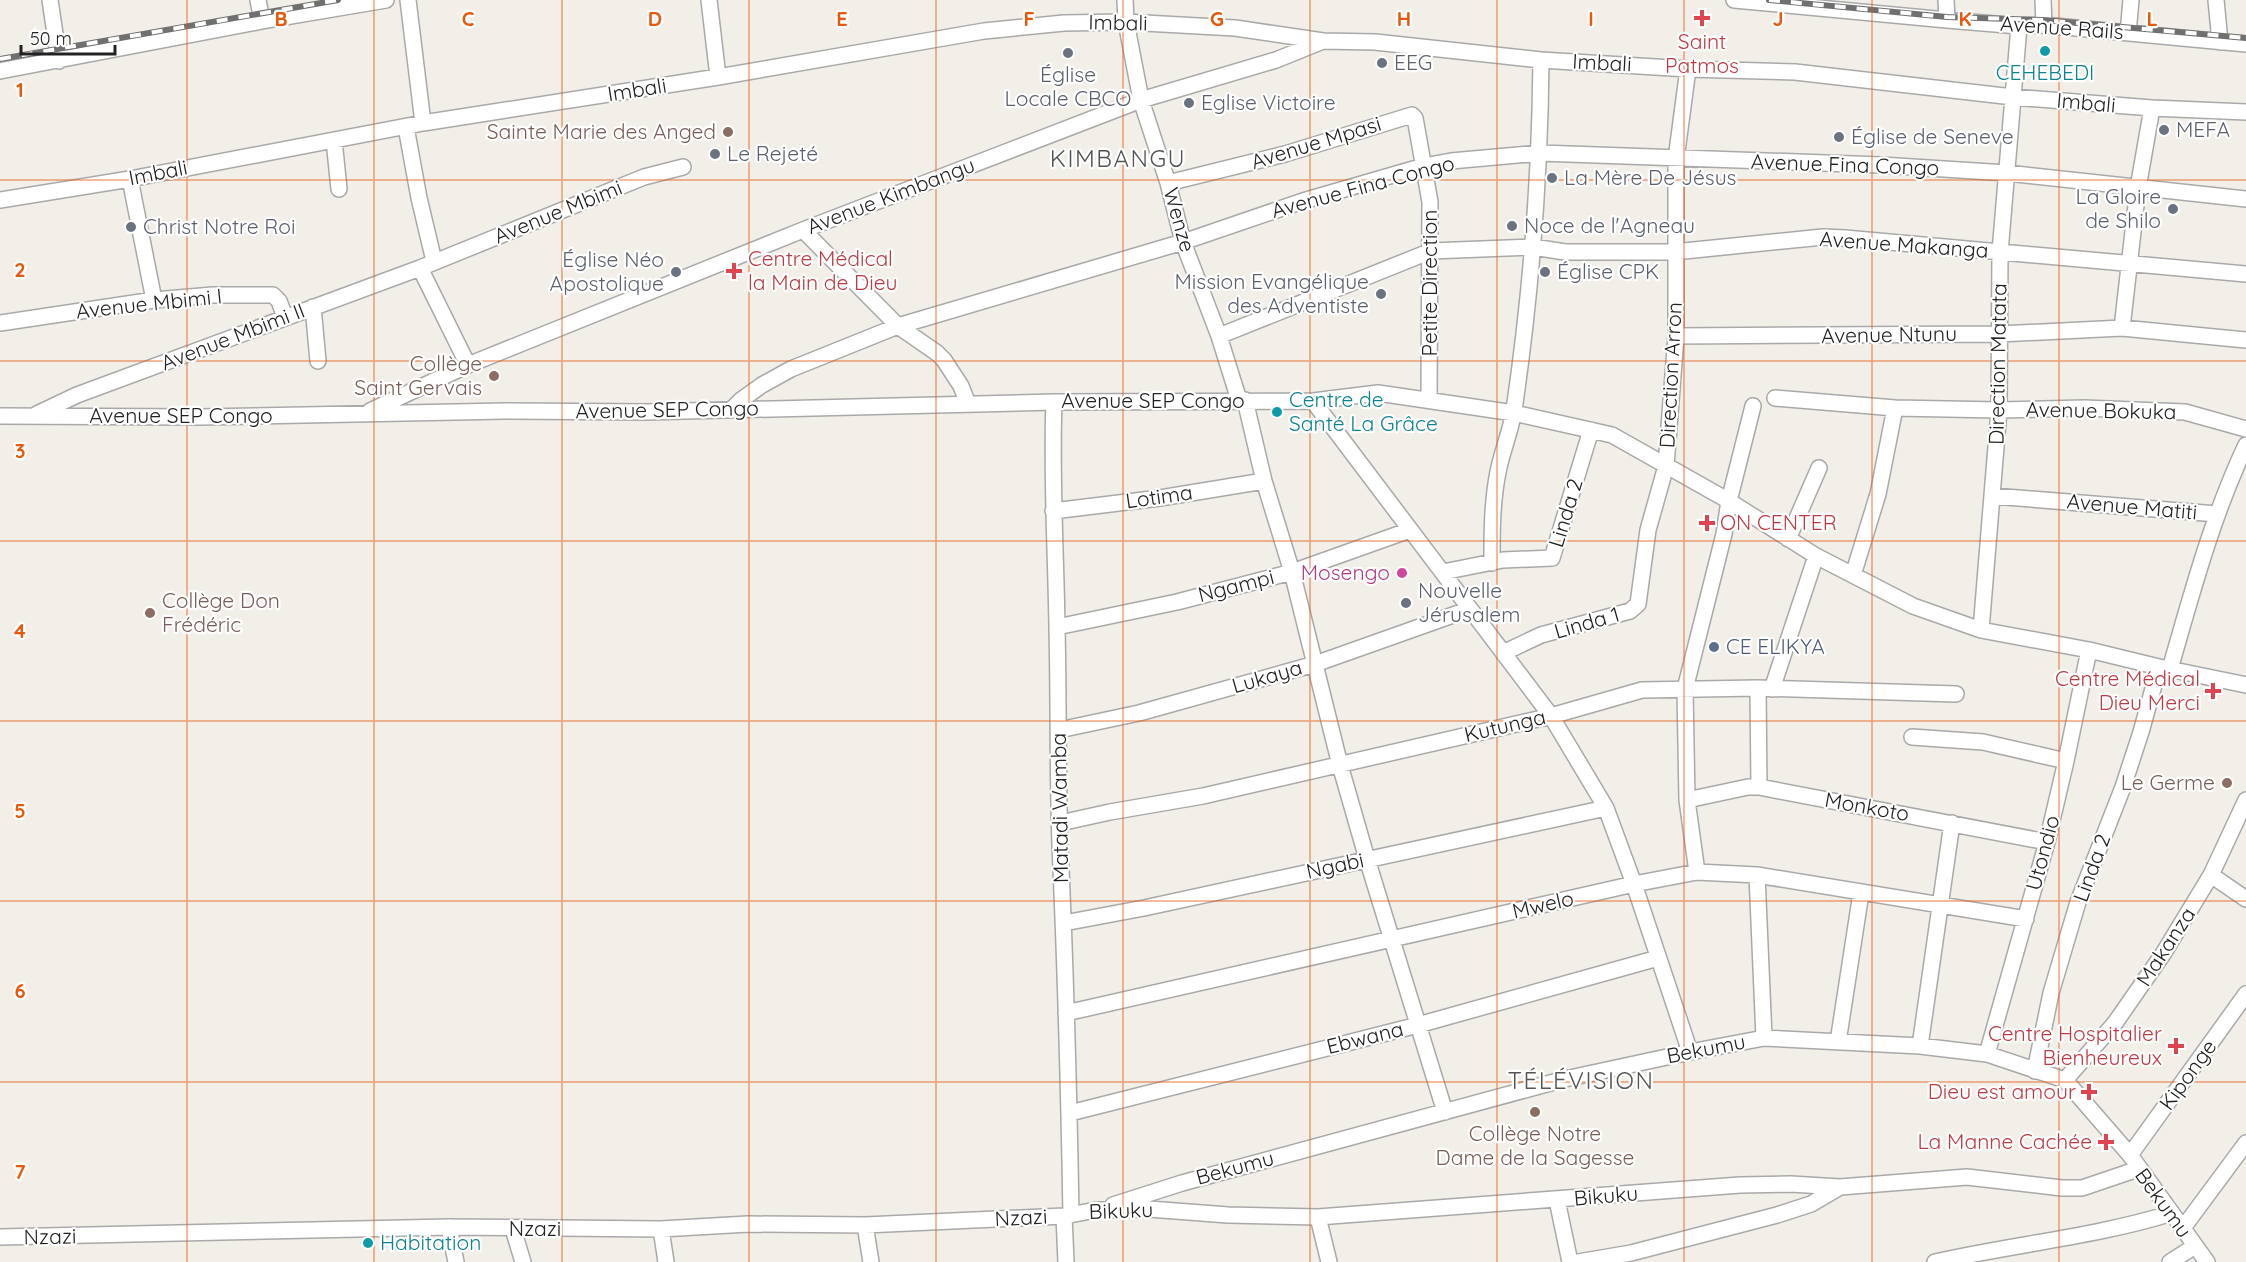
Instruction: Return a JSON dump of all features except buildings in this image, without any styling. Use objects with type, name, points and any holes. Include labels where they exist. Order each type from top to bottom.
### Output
[{"type":"street","points":[[50,0],[58,60]]},
{"type":"street","points":[[258,0],[261,21]]},
{"type":"street","points":[[0,71],[261,21],[386,0]]},
{"type":"street","points":[[408,0],[423,123]]},
{"type":"street","points":[[709,0],[718,77]]},
{"type":"street","name":"Wenze","points":[[1125,0],[1126,22],[1142,100],[1168,183],[1183,242],[1242,400],[1263,481],[1292,572],[1367,859],[1445,1112]]},
{"type":"street","name":"Avenue Rails","points":[[1734,0],[1835,5],[1947,20],[2019,26],[2044,25],[2246,44]]},
{"type":"street","points":[[1946,0],[1947,20]]},
{"type":"street","points":[[2043,0],[2044,25]]},
{"type":"street","points":[[2128,33],[2131,0]]},
{"type":"street","points":[[2216,0],[2220,42]]},
{"type":"street","name":"Imbali","points":[[0,200],[130,179],[423,123],[718,77],[984,31],[1064,23],[1126,22],[1235,28],[1323,41],[1375,42],[1541,60],[1688,69],[1795,72],[2013,97],[2152,108],[2246,112]]},
{"type":"street","name":"Direction Matata","points":[[1981,630],[1999,410],[2000,252],[2019,26]]},
{"type":"street","name":"Avenue Kimbangu","points":[[367,412],[468,365],[803,230],[1142,100],[1276,60],[1323,41]]},
{"type":"street","points":[[1492,563],[1493,502],[1498,471],[1514,413],[1533,247],[1540,153],[1541,60]]},
{"type":"street","name":"Direction Arron","points":[[1666,466],[1676,336],[1674,252],[1676,159],[1688,69]]},
{"type":"street","points":[[2122,328],[2138,188],[2152,108]]},
{"type":"street","name":"Avenue Mpasi","points":[[1168,183],[1285,154],[1408,114],[1415,118],[1424,166]]},
{"type":"street","points":[[406,127],[434,261]]},
{"type":"street","points":[[334,140],[339,189]]},
{"type":"street","name":"Avenue Fina Congo","points":[[732,409],[762,385],[790,369],[898,326],[1183,242],[1303,201],[1424,166],[1487,156],[1540,153],[1881,165],[2007,172],[2246,199]]},
{"type":"street","name":"Petite Direction","points":[[1424,166],[1429,192],[1431,251],[1429,400]]},
{"type":"street","name":"Avenue Mbimi","points":[[434,261],[644,177],[683,167]]},
{"type":"street","points":[[130,179],[154,300]]},
{"type":"street","points":[[803,230],[898,326],[944,360],[961,387],[968,404]]},
{"type":"street","name":"Avenue Makanga","points":[[1219,336],[1431,251],[1533,247],[1565,252],[1674,252],[1823,237],[2246,274]]},
{"type":"street","name":"Avenue Mbimi II","points":[[32,416],[77,395],[248,334],[285,317],[434,261]]},
{"type":"street","points":[[420,268],[468,365]]},
{"type":"street","name":"Avenue Mbimi I","points":[[0,323],[154,300],[213,295],[273,295],[277,297],[285,317]]},
{"type":"street","points":[[313,307],[318,361]]},
{"type":"street","name":"Avenue Ntunu","points":[[1676,336],[1999,334],[2122,328],[2246,340]]},
{"type":"street","name":"Avenue SEP Congo","points":[[0,416],[200,417],[367,412],[646,412],[1054,402],[1313,400],[1372,392],[1514,413],[1612,435],[1729,501],[1816,556],[1913,606],[1981,630],[2089,650],[2246,685]]},
{"type":"street","name":"Avenue Bokuka","points":[[1775,398],[1895,408],[1999,410],[2084,408],[2185,412],[2246,429]]},
{"type":"street","points":[[1313,400],[1551,716],[1606,808],[1635,884],[1690,1052]]},
{"type":"street","name":"Matadi Wamba","points":[[1054,402],[1053,511],[1060,823],[1070,1113],[1066,1262]]},
{"type":"street","points":[[1697,872],[1687,800],[1685,689],[1753,406]]},
{"type":"street","points":[[1853,575],[1878,494],[1895,408]]},
{"type":"street","name":"Linda 2","points":[[1443,572],[1503,560],[1552,558],[1591,430]]},
{"type":"street","points":[[2217,514],[2246,445]]},
{"type":"street","name":"Linda 1","points":[[1503,653],[1541,635],[1635,608],[1638,604],[1648,530],[1666,466]]},
{"type":"street","points":[[1788,539],[1819,468]]},
{"type":"street","name":"Lotima","points":[[1053,511],[1160,498],[1263,481]]},
{"type":"street","name":"Avenue Matiti","points":[[1993,496],[2217,514],[2164,668]]},
{"type":"street","name":"Ngampi","points":[[1057,627],[1177,602],[1292,572],[1410,530]]},
{"type":"street","points":[[1759,787],[1765,689],[1816,556]]},
{"type":"street","name":"Lukaya","points":[[1059,730],[1139,713],[1315,664],[1470,609]]},
{"type":"street","name":"Utondio","points":[[1987,1054],[2047,842],[2089,650]]},
{"type":"street","name":"Linda 2","points":[[2035,1071],[2051,993],[2078,902],[2127,776],[2164,668]]},
{"type":"street","name":"Kutunga","points":[[1060,823],[1203,796],[1341,765],[1551,716],[1642,690],[1765,689],[1956,694]]},
{"type":"street","points":[[1912,737],[1983,742],[2066,761]]},
{"type":"street","name":"Monkoto","points":[[1687,800],[1748,787],[1759,787],[2047,842]]},
{"type":"street","name":"Makanza","points":[[2066,1080],[2115,1023],[2163,954],[2211,875],[2246,800]]},
{"type":"street","name":"Ngabi","points":[[1064,923],[1155,906],[1606,808]]},
{"type":"street","points":[[1920,1046],[1952,823]]},
{"type":"street","name":"Mwelo","points":[[1066,1013],[1635,884],[1697,872],[1757,875],[2026,919]]},
{"type":"street","points":[[1757,875],[1764,1038]]},
{"type":"street","points":[[2211,875],[2246,899]]},
{"type":"street","points":[[1838,1042],[1861,893]]},
{"type":"street","name":"Ebwana","points":[[1070,1113],[1418,1025],[1658,958]]},
{"type":"street","name":"Kiponge","points":[[2130,1155],[2246,994]]},
{"type":"street","name":"Bekumu","points":[[1096,1210],[1182,1183],[1565,1079],[1764,1038],[1920,1046],[1987,1054],[2066,1080],[2130,1155],[2207,1262]]},
{"type":"street","points":[[2183,1228],[2246,1143]]},
{"type":"street","name":"Bikuku","points":[[1067,1215],[1096,1210],[1149,1209],[1228,1215],[1318,1217],[1740,1185],[1791,1184],[1840,1187],[1967,1177],[2062,1188],[2082,1188],[2138,1169]]},
{"type":"street","points":[[1578,1262],[1631,1253],[1777,1215],[1810,1204],[1840,1187]]},
{"type":"street","points":[[1557,1200],[1570,1262]]},
{"type":"street","points":[[1935,1262],[2062,1239],[2172,1213]]},
{"type":"street","name":"Nzazi","points":[[0,1237],[449,1227],[662,1229],[748,1224],[866,1225],[1067,1215]]},
{"type":"street","points":[[1318,1217],[1329,1262]]},
{"type":"street","points":[[866,1225],[871,1262]]},
{"type":"street","points":[[449,1227],[456,1262]]},
{"type":"street","points":[[513,1229],[523,1262]]},
{"type":"street","points":[[662,1229],[666,1262]]},
{"type":"street","points":[[2170,1262],[2195,1246]]},
{"type":"railway","points":[[0,59],[338,0]]},
{"type":"railway","points":[[1769,0],[1947,17],[2044,20],[2246,38]]},
{"type":"place","name":"Saint Patmos","points":[[1702,18]]},
{"type":"place","name":"CEHEBEDI","points":[[2045,51]]},
{"type":"place","name":"Église Locale CBCO","points":[[1068,53]]},
{"type":"place","name":"EEG","points":[[1382,63]]},
{"type":"place","name":"Eglise Victoire","points":[[1189,103]]},
{"type":"place","name":"MEFA","points":[[2164,130]]},
{"type":"place","name":"Sainte Marie des Anged","points":[[728,132]]},
{"type":"place","name":"Église de Seneve","points":[[1839,137]]},
{"type":"place","name":"Le Rejeté","points":[[715,154]]},
{"type":"place","name":"La Mère De Jésus","points":[[1552,178]]},
{"type":"place","name":"La Gloire de Shilo","points":[[2173,209]]},
{"type":"place","name":"Noce de l'Agneau","points":[[1512,226]]},
{"type":"place","name":"Christ Notre Roi","points":[[131,227]]},
{"type":"place","name":"Centre Médical la Main de Dieu","points":[[734,271]]},
{"type":"place","name":"Église Néo Apostolique","points":[[676,272]]},
{"type":"place","name":"Église CPK","points":[[1545,272]]},
{"type":"place","name":"Mission Evangélique des Adventiste","points":[[1381,294]]},
{"type":"place","name":"Collège Saint Gervais","points":[[494,376]]},
{"type":"place","name":"Centre de Santé La Grâce","points":[[1277,412]]},
{"type":"place","name":"ON CENTER","points":[[1707,523]]},
{"type":"place","name":"Mosengo","points":[[1402,573]]},
{"type":"place","name":"Nouvelle Jérusalem","points":[[1406,603]]},
{"type":"place","name":"Collège Don Frédéric","points":[[150,613]]},
{"type":"place","name":"CE ELIKYA","points":[[1714,647]]},
{"type":"place","name":"Centre Médical Dieu Merci","points":[[2213,691]]},
{"type":"place","name":"Le Germe","points":[[2227,783]]},
{"type":"place","name":"Centre Hospitalier Bienheureux","points":[[2176,1046]]},
{"type":"place","name":"Dieu est amour","points":[[2089,1092]]},
{"type":"place","name":"Collège Notre Dame de la Sagesse","points":[[1535,1112]]},
{"type":"place","name":"La Manne Cachée","points":[[2106,1142]]},
{"type":"place","name":"Habitation","points":[[368,1243]]},
{"type":"district","name":"KIMBANGU","points":[[1118,159]]},
{"type":"district","name":"TÉLÉVISION","points":[[1581,1081]]}]
